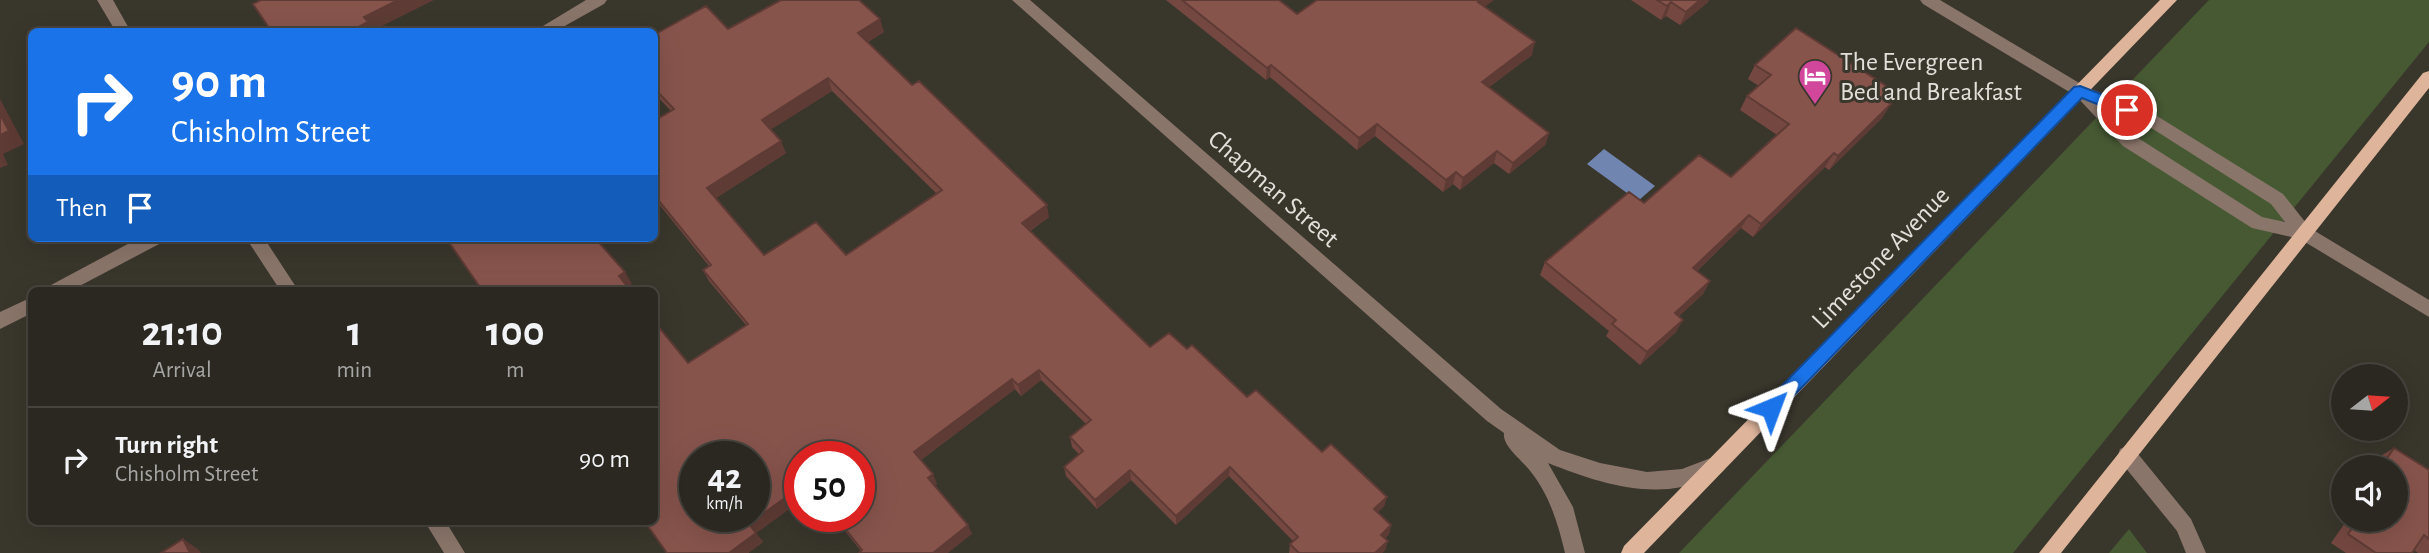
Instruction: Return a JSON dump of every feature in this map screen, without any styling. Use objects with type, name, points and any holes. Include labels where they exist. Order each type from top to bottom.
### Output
[{"type":"main road","name":"Limestone Avenue","points":[[1631,553],[2169,0]]},
{"type":"main road","points":[[2049,553],[2429,77]]},
{"type":"street","points":[[105,0],[122,28]]},
{"type":"street","points":[[547,28],[599,0]]},
{"type":"street","name":"Chapman Street","points":[[1020,0],[1494,415],[1554,457],[1647,481],[1682,478],[1716,465]]},
{"type":"street","points":[[1928,0],[2080,91],[2151,120],[2277,200],[2304,233]]},
{"type":"street","points":[[2080,91],[2129,141],[2258,223],[2304,233],[2429,309]]},
{"type":"street","points":[[63,287],[147,242]]},
{"type":"street","points":[[259,242],[287,287]]},
{"type":"street","points":[[0,321],[28,306]]},
{"type":"street","name":"Chapman Street","points":[[1494,415],[1540,468],[1563,507],[1575,553]]},
{"type":"street","points":[[2127,456],[2184,525],[2196,553]]},
{"type":"street","points":[[437,525],[455,553]]},
{"type":"green space","points":[[2209,0],[2429,0],[2429,42],[2013,553],[1679,553]]},
{"type":"green space","points":[[2129,529],[2147,553],[2109,553]]},
{"type":"water","points":[[1604,149],[1655,186],[1638,201],[1587,164]]},
{"type":"building","points":[[261,0],[398,0],[364,17],[368,22],[357,28],[269,28],[253,4]]},
{"type":"building","points":[[781,0],[859,0],[880,19],[858,33],[912,85],[919,81],[1047,205],[1022,223],[1150,347],[1169,333],[1187,349],[1192,345],[1247,397],[1256,390],[1322,452],[1331,444],[1387,497],[1374,509],[1391,525],[1381,535],[1388,541],[1375,553],[1299,553],[1290,544],[1298,537],[1230,467],[1176,516],[1130,470],[1095,500],[1064,467],[1083,451],[1070,437],[1091,420],[1039,370],[1018,385],[1012,379],[914,452],[933,474],[928,478],[968,525],[933,553],[859,553],[862,550],[848,532],[875,532],[875,441],[784,441],[784,499],[770,509],[770,441],[679,441],[679,532],[756,533],[729,553],[667,553],[647,525],[658,525],[658,326],[688,363],[748,324],[703,270],[711,265],[658,200],[658,119],[674,109],[658,92],[658,33],[706,6],[728,29]],"holes":[[[828,78],[942,190],[846,255],[816,222],[764,255],[707,188],[781,141],[762,120]]]},
{"type":"building","points":[[1182,0],[1279,0],[1297,14],[1317,0],[1480,0],[1478,2],[1535,42],[1482,82],[1549,133],[1513,163],[1497,151],[1463,178],[1456,172],[1446,180],[1377,124],[1359,138],[1271,65],[1267,68]]},
{"type":"building","points":[[1657,0],[1700,0],[1686,12],[1671,2],[1667,6]]},
{"type":"building","points":[[1796,28],[1894,91],[1884,100],[1891,104],[1838,156],[1834,153],[1761,224],[1749,215],[1693,268],[1710,281],[1675,313],[1683,320],[1647,352],[1612,324],[1616,320],[1545,262],[1629,192],[1644,203],[1699,155],[1731,177],[1789,124],[1747,96],[1771,75],[1755,65]]},
{"type":"building","points":[[0,114],[9,131],[0,135]]},
{"type":"building","points":[[449,242],[599,242],[625,272],[619,276],[628,287],[480,287]]},
{"type":"building","points":[[2394,448],[2405,455],[2389,455]]},
{"type":"building","points":[[2408,457],[2429,470],[2429,539],[2424,535],[2412,553],[2376,553],[2348,534],[2408,532]]},
{"type":"building","points":[[183,539],[190,553],[161,553]]},
{"type":"place","name":"The Evergreen Bed and Breakfast","points":[[1815,106]]},
{"type":"route","points":[[1771,408],[2080,91],[2127,110]]}]
